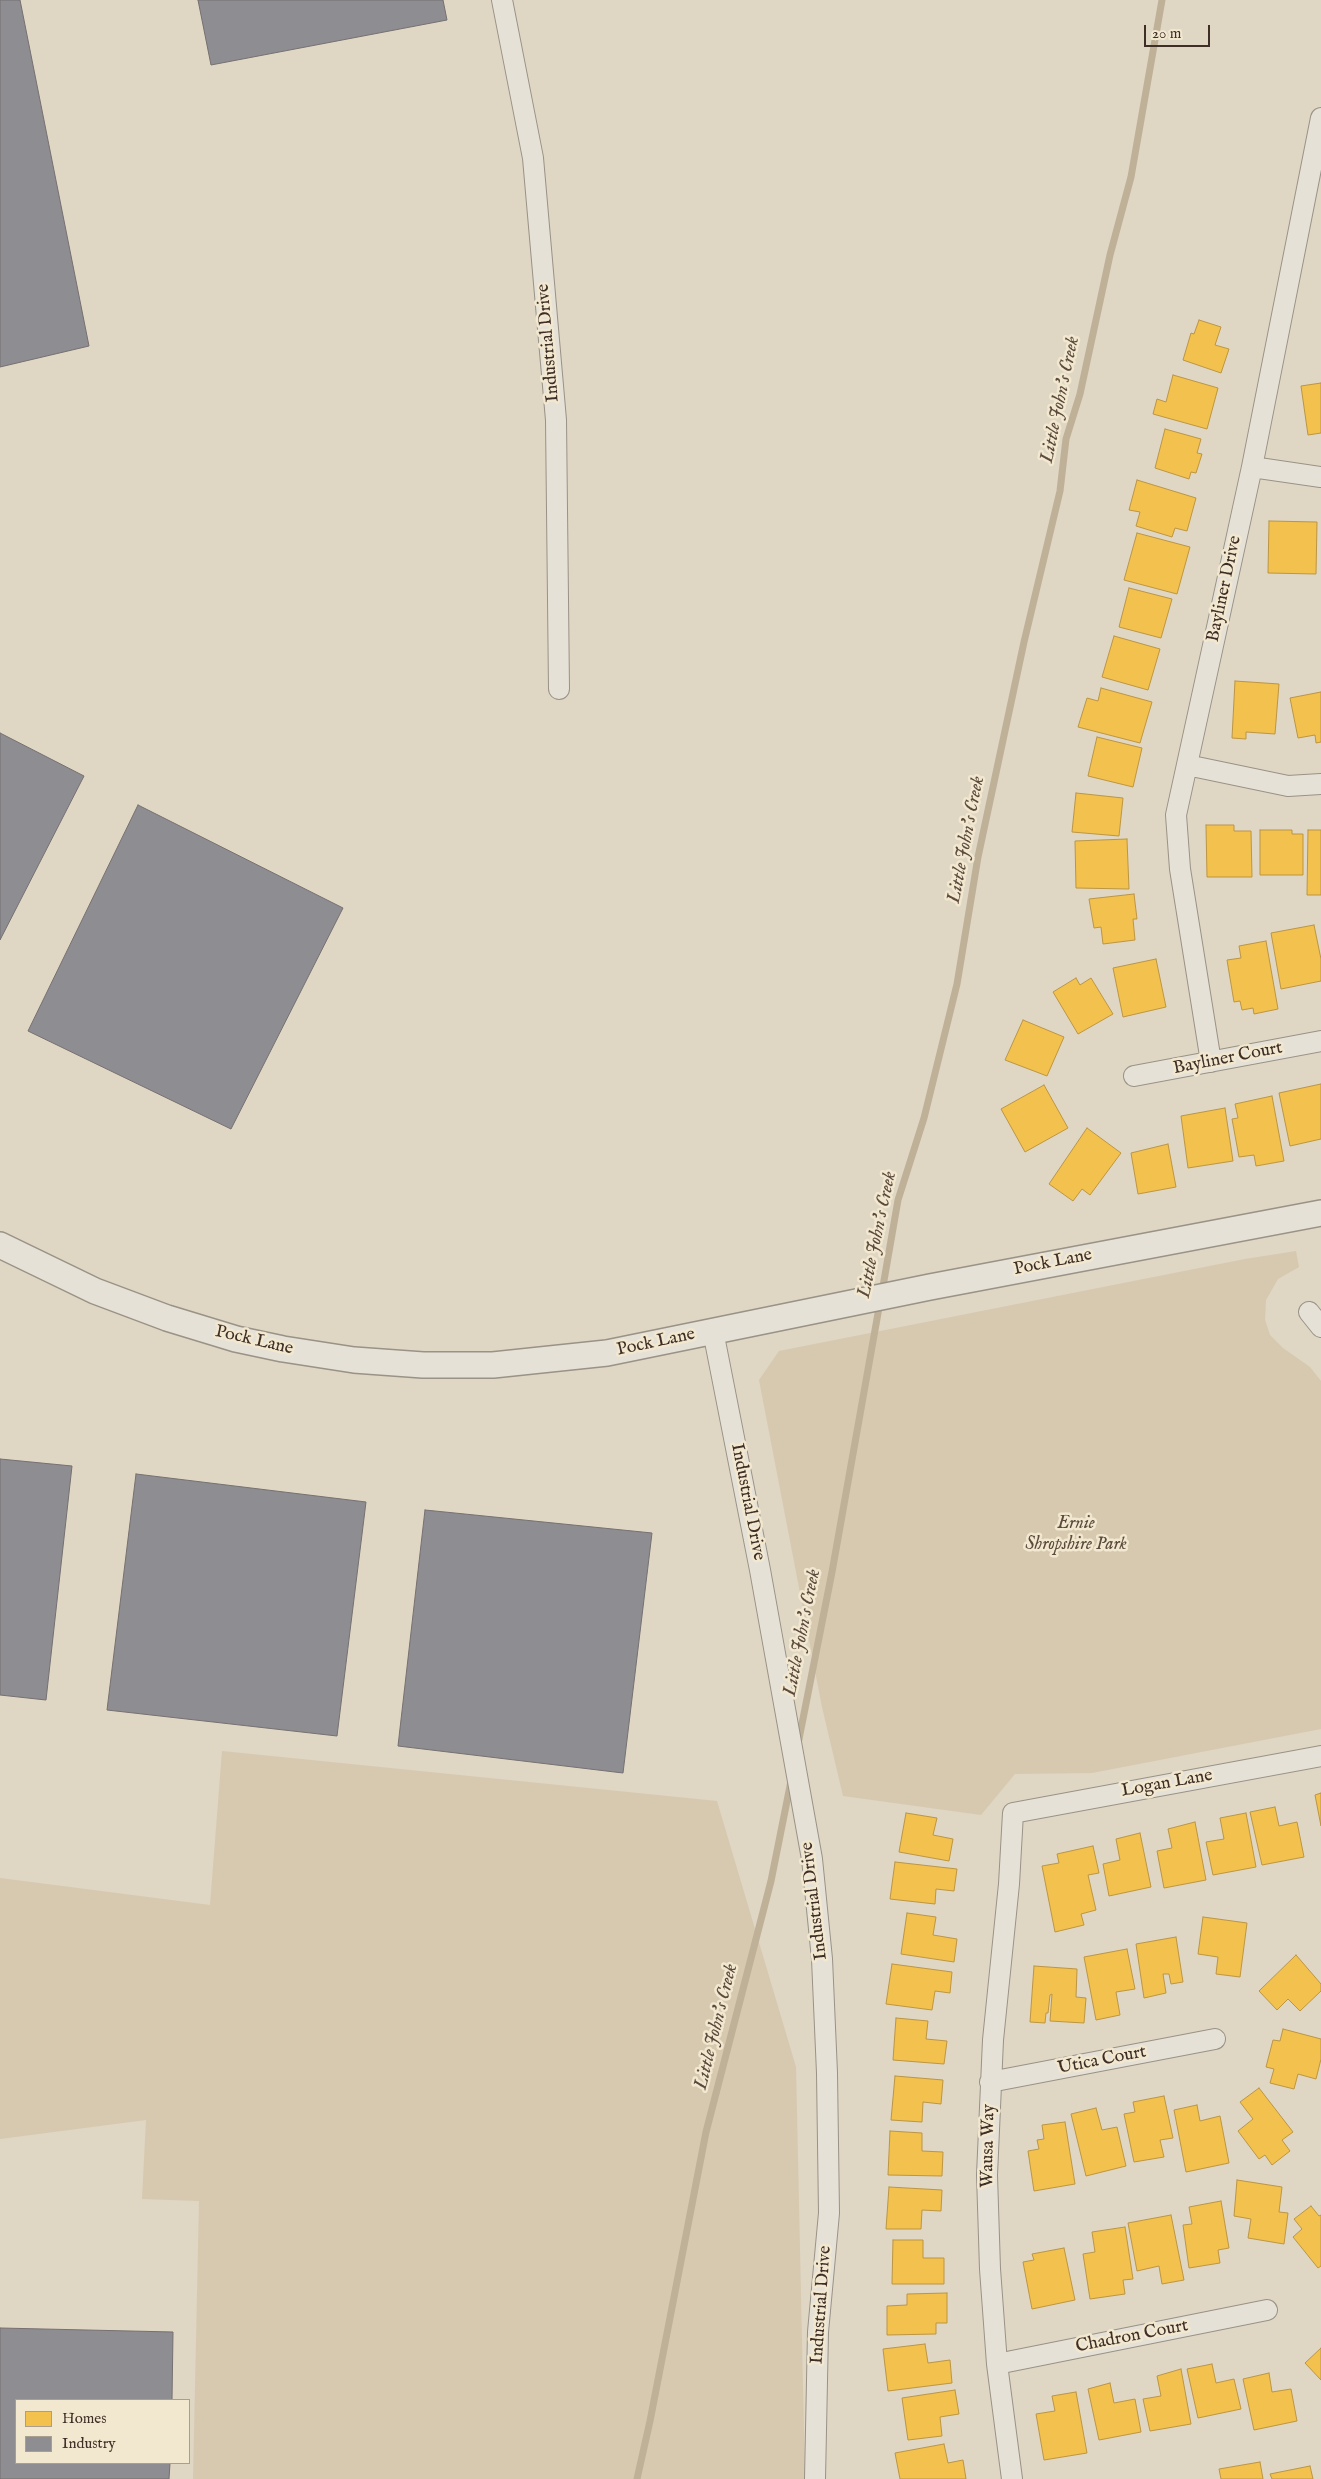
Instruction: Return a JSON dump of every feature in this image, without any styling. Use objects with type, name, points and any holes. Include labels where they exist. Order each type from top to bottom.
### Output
[{"type":"street","name":"Industrial Drive","points":[[502,0],[533,158],[556,420],[559,689]]},
{"type":"street","name":"Bayliner Drive","points":[[1211,1062],[1176,841],[1176,815],[1252,467],[1321,118]]},
{"type":"street","points":[[1252,467],[1321,477]]},
{"type":"street","points":[[1187,765],[1288,786],[1321,784]]},
{"type":"street","name":"Bayliner Court","points":[[1134,1076],[1321,1041]]},
{"type":"street","name":"Pock Lane","points":[[0,1245],[95,1291],[167,1318],[264,1345],[354,1360],[423,1365],[493,1365],[539,1362],[607,1353],[843,1304],[1321,1213]]},
{"type":"street","name":"Industrial Drive","points":[[713,1331],[812,1860],[823,1969],[829,2213],[818,2332],[815,2479]]},
{"type":"street","name":"Logan Lane","points":[[1013,1813],[1321,1756]]},
{"type":"street","name":"Wausa Way","points":[[1012,2479],[996,2364],[987,2175],[990,2082],[1009,1884],[1013,1813]]},
{"type":"street","name":"Utica Court","points":[[990,2082],[1215,2039]]},
{"type":"street","name":"Chadron Court","points":[[996,2364],[1267,2310]]},
{"type":"green space","name":"Ernie Shropshire Park","points":[[1296,1251],[1299,1267],[1278,1279],[1266,1300],[1265,1320],[1270,1335],[1283,1348],[1310,1367],[1321,1381],[1321,1729],[1092,1773],[1015,1774],[981,1815],[843,1796],[822,1707],[759,1380],[779,1351],[1245,1259]]},
{"type":"green space","points":[[222,1751],[717,1801],[796,2067],[805,2479],[193,2479],[199,2201],[142,2199],[146,2120],[0,2139],[0,1878],[210,1905]]},
{"type":"building: Homes","points":[[1199,320],[1221,327],[1215,345],[1229,349],[1221,373],[1183,360],[1191,333],[1194,334]]},
{"type":"building: Homes","points":[[1173,375],[1218,388],[1207,429],[1153,414],[1157,399],[1166,402]]},
{"type":"building: Homes","points":[[1321,383],[1321,433],[1308,435],[1301,386]]},
{"type":"building: Homes","points":[[1165,429],[1201,439],[1197,453],[1202,454],[1196,473],[1191,472],[1189,479],[1155,468]]},
{"type":"building: Homes","points":[[1137,480],[1196,498],[1187,531],[1175,528],[1172,537],[1136,526],[1140,512],[1129,510]]},
{"type":"building: Homes","points":[[1269,521],[1317,522],[1316,574],[1268,573]]},
{"type":"building: Homes","points":[[1137,533],[1190,547],[1177,594],[1124,580]]},
{"type":"building: Homes","points":[[1129,588],[1172,599],[1161,638],[1119,627]]},
{"type":"building: Homes","points":[[1114,636],[1160,649],[1148,690],[1102,677]]},
{"type":"building: Homes","points":[[1235,681],[1279,684],[1275,734],[1246,732],[1246,739],[1232,738]]},
{"type":"building: Homes","points":[[1101,688],[1152,702],[1140,743],[1078,727],[1087,698],[1098,701]]},
{"type":"building: Homes","points":[[1321,692],[1321,742],[1316,743],[1315,735],[1298,738],[1290,698]]},
{"type":"building: Homes","points":[[1097,737],[1142,748],[1133,787],[1088,776]]},
{"type":"building: Homes","points":[[1076,793],[1123,798],[1119,836],[1072,832]]},
{"type":"building: Homes","points":[[1206,825],[1234,825],[1234,831],[1251,831],[1252,877],[1207,877]]},
{"type":"building: Homes","points":[[1260,830],[1292,830],[1292,834],[1303,834],[1303,875],[1260,875]]},
{"type":"building: Homes","points":[[1308,830],[1321,830],[1321,895],[1307,895]]},
{"type":"building: Homes","points":[[1127,839],[1129,889],[1076,888],[1075,841]]},
{"type":"building: Homes","points":[[1134,894],[1137,919],[1133,919],[1135,940],[1103,944],[1101,927],[1094,928],[1089,899]]},
{"type":"building: Homes","points":[[1314,925],[1321,959],[1321,981],[1281,989],[1271,933]]},
{"type":"building: Homes","points":[[1266,941],[1278,1009],[1254,1014],[1253,1008],[1242,1010],[1240,1001],[1234,1002],[1227,960],[1241,958],[1239,946]]},
{"type":"building: Homes","points":[[1156,959],[1166,1007],[1123,1017],[1113,968]]},
{"type":"building: Homes","points":[[1076,978],[1080,985],[1091,978],[1113,1014],[1078,1034],[1053,992]]},
{"type":"building: Homes","points":[[1023,1020],[1064,1037],[1047,1076],[1005,1060]]},
{"type":"building: Homes","points":[[1321,1084],[1321,1139],[1290,1146],[1279,1093]]},
{"type":"building: Homes","points":[[1044,1085],[1068,1128],[1025,1152],[1001,1109]]},
{"type":"building: Homes","points":[[1272,1096],[1284,1161],[1256,1166],[1254,1155],[1239,1157],[1232,1119],[1238,1118],[1235,1104]]},
{"type":"building: Homes","points":[[1225,1108],[1233,1161],[1188,1168],[1181,1116]]},
{"type":"building: Homes","points":[[1087,1128],[1121,1153],[1090,1195],[1082,1189],[1073,1201],[1049,1184]]},
{"type":"building: Homes","points":[[1168,1144],[1176,1187],[1138,1194],[1131,1153]]},
{"type":"building: Homes","points":[[1321,1793],[1321,1826],[1315,1795]]},
{"type":"building: Homes","points":[[1275,1807],[1279,1826],[1297,1822],[1304,1857],[1262,1865],[1250,1812]]},
{"type":"building: Homes","points":[[906,1813],[937,1818],[933,1835],[953,1839],[949,1861],[899,1852]]},
{"type":"building: Homes","points":[[1246,1813],[1256,1867],[1213,1875],[1206,1842],[1224,1839],[1220,1818]]},
{"type":"building: Homes","points":[[1195,1822],[1206,1880],[1164,1888],[1157,1851],[1172,1848],[1168,1829]]},
{"type":"building: Homes","points":[[1140,1833],[1151,1887],[1109,1896],[1103,1864],[1120,1860],[1116,1839]]},
{"type":"building: Homes","points":[[1093,1846],[1099,1873],[1088,1875],[1096,1910],[1081,1914],[1084,1925],[1055,1932],[1042,1866],[1059,1863],[1057,1854]]},
{"type":"building: Homes","points":[[895,1862],[957,1869],[954,1891],[936,1889],[935,1904],[890,1899]]},
{"type":"building: Homes","points":[[907,1913],[936,1917],[933,1935],[957,1939],[954,1962],[901,1954]]},
{"type":"building: Homes","points":[[1203,1917],[1247,1923],[1240,1977],[1216,1974],[1218,1957],[1198,1954]]},
{"type":"building: Homes","points":[[1176,1937],[1183,1982],[1171,1984],[1169,1974],[1163,1974],[1166,1993],[1144,1998],[1136,1944]]},
{"type":"building: Homes","points":[[1127,1949],[1135,1989],[1116,1992],[1120,2015],[1096,2020],[1084,1957]]},
{"type":"building: Homes","points":[[1296,1955],[1321,1984],[1321,1991],[1300,2011],[1288,1999],[1277,2010],[1259,1991]]},
{"type":"building: Homes","points":[[892,1964],[952,1972],[950,1993],[935,1991],[932,2010],[886,2004]]},
{"type":"building: Homes","points":[[1034,1966],[1077,1969],[1076,1997],[1086,1998],[1084,2023],[1050,2021],[1052,1994],[1050,1995],[1045,2023],[1030,2022]]},
{"type":"building: Homes","points":[[896,2018],[928,2021],[926,2039],[947,2041],[944,2064],[893,2060]]},
{"type":"building: Homes","points":[[1283,2029],[1321,2039],[1321,2059],[1316,2079],[1298,2074],[1294,2089],[1270,2083],[1274,2069],[1266,2067],[1273,2040],[1280,2041]]},
{"type":"building: Homes","points":[[895,2076],[943,2080],[941,2104],[923,2102],[922,2122],[891,2120]]},
{"type":"building: Homes","points":[[1259,2088],[1293,2132],[1282,2140],[1290,2151],[1272,2165],[1265,2155],[1259,2159],[1238,2131],[1253,2119],[1240,2102]]},
{"type":"building: Homes","points":[[1164,2096],[1173,2138],[1160,2140],[1164,2157],[1134,2162],[1124,2114],[1135,2112],[1133,2102]]},
{"type":"building: Homes","points":[[1197,2105],[1200,2121],[1220,2116],[1229,2163],[1186,2172],[1174,2110]]},
{"type":"building: Homes","points":[[1096,2108],[1102,2130],[1117,2127],[1126,2166],[1086,2176],[1071,2114]]},
{"type":"building: Homes","points":[[1065,2122],[1075,2184],[1034,2191],[1028,2151],[1039,2149],[1037,2140],[1044,2139],[1042,2125]]},
{"type":"building: Homes","points":[[890,2131],[922,2133],[922,2151],[943,2152],[942,2176],[888,2175]]},
{"type":"building: Homes","points":[[1237,2180],[1282,2187],[1279,2212],[1288,2213],[1284,2244],[1248,2238],[1251,2219],[1234,2216]]},
{"type":"building: Homes","points":[[889,2187],[942,2190],[941,2211],[922,2210],[921,2229],[886,2229]]},
{"type":"building: Homes","points":[[1221,2201],[1229,2248],[1218,2250],[1220,2263],[1189,2268],[1183,2225],[1192,2224],[1189,2207]]},
{"type":"building: Homes","points":[[1311,2206],[1319,2216],[1321,2215],[1321,2266],[1318,2268],[1293,2237],[1302,2229],[1294,2219]]},
{"type":"building: Homes","points":[[1171,2215],[1184,2280],[1162,2284],[1159,2266],[1137,2271],[1128,2223]]},
{"type":"building: Homes","points":[[1125,2227],[1133,2279],[1123,2280],[1125,2294],[1090,2299],[1083,2254],[1095,2252],[1092,2232]]},
{"type":"building: Homes","points":[[893,2240],[923,2240],[923,2258],[944,2258],[944,2284],[892,2284]]},
{"type":"building: Homes","points":[[1064,2248],[1075,2300],[1032,2309],[1023,2262],[1034,2260],[1032,2254]]},
{"type":"building: Homes","points":[[947,2293],[947,2323],[936,2323],[936,2334],[887,2335],[887,2306],[907,2305],[907,2294]]},
{"type":"building: Homes","points":[[925,2344],[928,2363],[950,2360],[952,2383],[888,2391],[883,2349]]},
{"type":"building: Homes","points":[[1321,2348],[1321,2380],[1305,2363]]},
{"type":"building: Homes","points":[[1212,2364],[1216,2383],[1234,2379],[1241,2409],[1198,2418],[1187,2369]]},
{"type":"building: Homes","points":[[1181,2369],[1191,2424],[1150,2431],[1143,2399],[1161,2396],[1157,2376]]},
{"type":"building: Homes","points":[[1269,2373],[1272,2392],[1291,2389],[1297,2421],[1254,2430],[1243,2379]]},
{"type":"building: Homes","points":[[1110,2383],[1114,2403],[1135,2399],[1141,2432],[1099,2440],[1088,2389]]},
{"type":"building: Homes","points":[[955,2390],[959,2414],[940,2417],[942,2436],[908,2440],[902,2398]]},
{"type":"building: Homes","points":[[1076,2392],[1087,2453],[1044,2460],[1036,2414],[1055,2411],[1052,2396]]},
{"type":"building: Homes","points":[[944,2444],[948,2463],[963,2460],[966,2479],[900,2479],[895,2453]]},
{"type":"building: Homes","points":[[1260,2462],[1263,2479],[1221,2479],[1219,2469]]},
{"type":"building: Homes","points":[[1310,2466],[1313,2479],[1272,2479],[1270,2474]]},
{"type":"building: Industry","points":[[0,0],[20,0],[89,346],[0,367]]},
{"type":"building: Industry","points":[[198,0],[443,0],[447,20],[211,65]]},
{"type":"building: Industry","points":[[0,733],[84,776],[0,940]]},
{"type":"building: Industry","points":[[138,805],[343,908],[231,1129],[28,1031]]},
{"type":"building: Industry","points":[[0,1459],[72,1466],[46,1700],[0,1695]]},
{"type":"building: Industry","points":[[136,1474],[366,1502],[337,1736],[107,1710]]},
{"type":"building: Industry","points":[[425,1510],[652,1533],[623,1773],[398,1746]]},
{"type":"building: Industry","points":[[0,2328],[173,2332],[172,2399],[15,2399],[15,2464],[170,2464],[169,2479],[0,2479]]},
{"type":"waterway","name":"Little John's Creek","points":[[882,1292],[898,1200],[924,1118],[957,984],[978,857],[1024,642],[1060,491],[1066,439],[1080,394],[1110,255],[1131,177],[1162,0]]},
{"type":"waterway","name":"Little John's Creek","points":[[798,1744],[832,1572],[880,1302]]},
{"type":"waterway","name":"Little John's Creek","points":[[637,2479],[706,2132],[771,1881],[791,1781]]}]
